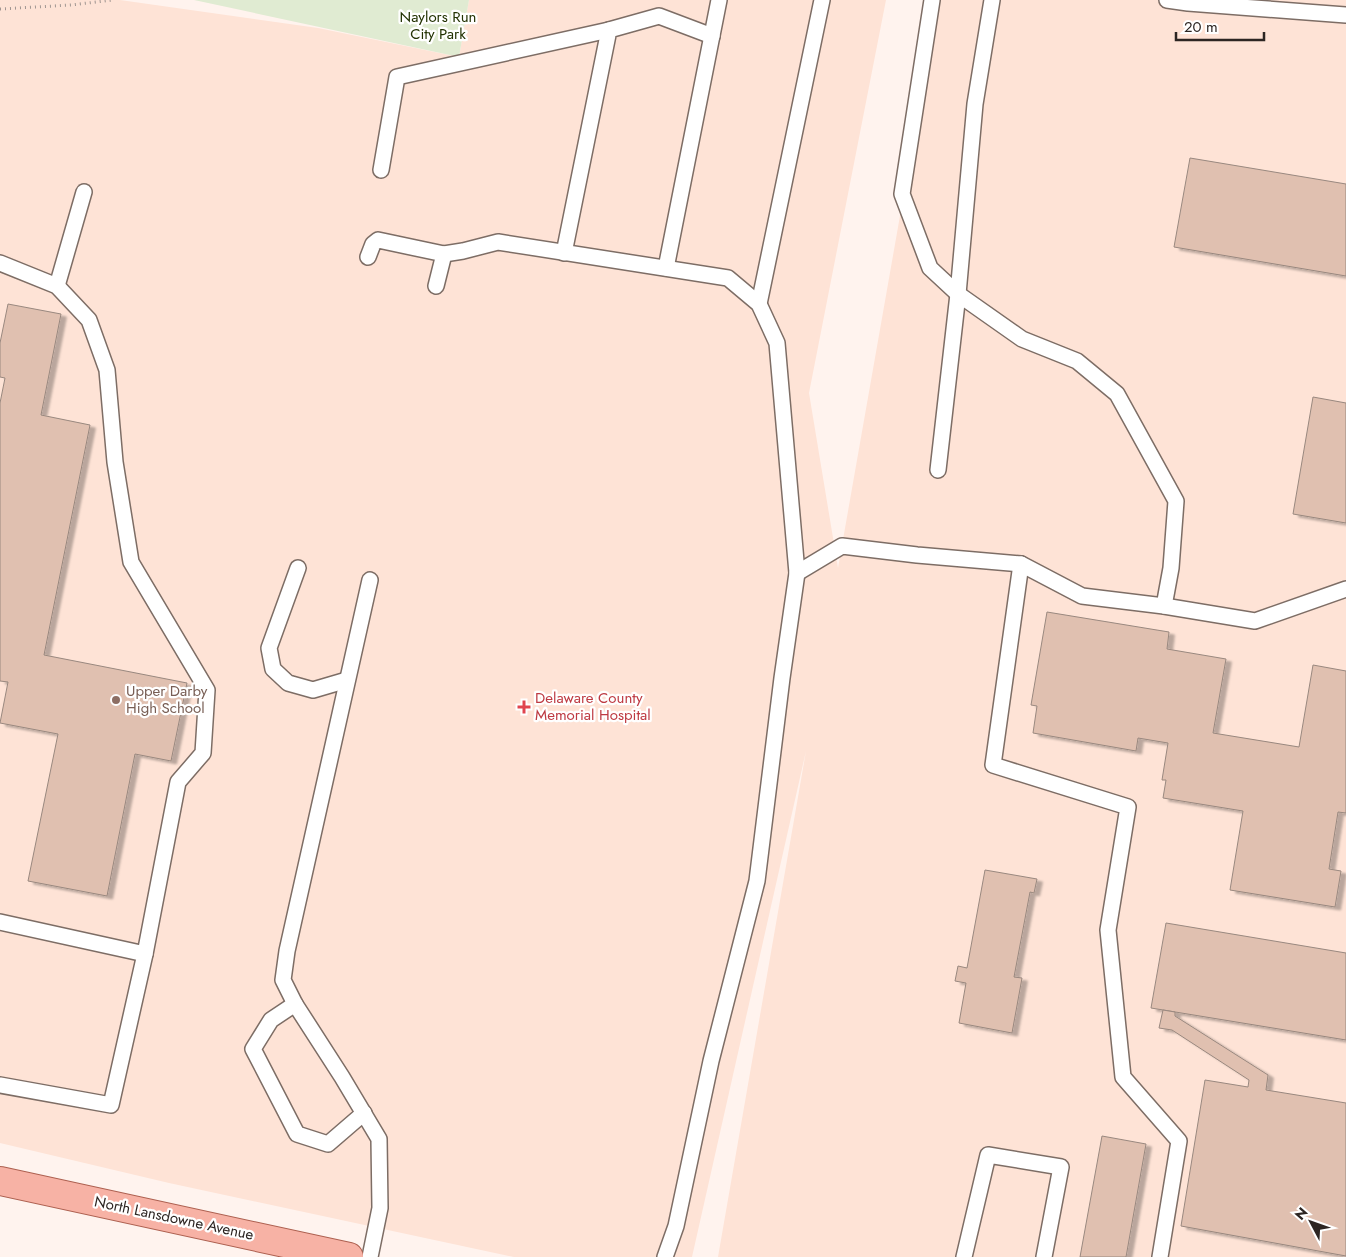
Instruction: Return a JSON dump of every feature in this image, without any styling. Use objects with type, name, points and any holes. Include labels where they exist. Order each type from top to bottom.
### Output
[{"type":"main road","name":"North Lansdowne Avenue","points":[[0,1180],[349,1257]]},
{"type":"lane","points":[[666,268],[719,0]]},
{"type":"lane","points":[[759,304],[822,0]]},
{"type":"lane","points":[[932,0],[902,194],[930,268],[958,294],[1022,339],[1077,361],[1117,394],[1176,501],[1171,568],[1164,606]]},
{"type":"lane","points":[[938,470],[958,294],[976,104],[992,0]]},
{"type":"lane","points":[[1167,0],[1346,15]]},
{"type":"lane","points":[[381,170],[397,77],[609,30],[659,16],[712,36]]},
{"type":"lane","points":[[564,252],[609,30]]},
{"type":"lane","points":[[57,286],[84,192]]},
{"type":"lane","points":[[368,257],[373,244],[378,240],[444,254],[498,242],[728,278],[759,304],[777,343],[797,572],[757,881],[711,1060],[676,1226],[665,1257]]},
{"type":"lane","points":[[436,286],[444,254]]},
{"type":"lane","points":[[0,263],[57,286],[89,320],[107,370],[115,462],[132,562],[207,690],[203,753],[178,782],[145,954],[111,1105],[0,1085]]},
{"type":"lane","points":[[797,572],[842,546],[1021,564],[1082,596],[1164,606],[1255,621],[1346,589]]},
{"type":"lane","points":[[1021,564],[993,765],[1128,807],[1108,930],[1123,1077],[1179,1141],[1160,1257]]},
{"type":"lane","points":[[298,568],[268,648],[272,669],[288,682],[313,690],[347,680]]},
{"type":"lane","points":[[370,580],[287,951],[283,980],[295,1004],[379,1139],[380,1208],[370,1257]]},
{"type":"lane","points":[[0,922],[145,954]]},
{"type":"lane","points":[[295,1004],[271,1020],[253,1049],[296,1134],[328,1144],[364,1113]]},
{"type":"lane","points":[[964,1257],[988,1155],[1061,1167],[1044,1257]]},
{"type":"path","points":[[0,9],[71,5],[113,0]]},
{"type":"shaded area","points":[[0,0],[120,0],[318,28],[459,57],[469,0],[886,0],[809,393],[838,568],[938,0],[1346,0],[1346,1257],[718,1257],[806,751],[692,1257],[514,1257],[169,1183],[0,1143]]},
{"type":"green space","name":"Naylors Run City Park","points":[[194,0],[469,0],[459,57]]},
{"type":"building","points":[[1190,158],[1346,184],[1346,276],[1174,247]]},
{"type":"building","name":"Upper Darby High School","points":[[8,304],[61,314],[41,415],[90,425],[44,655],[187,683],[171,761],[135,754],[107,896],[28,881],[58,734],[0,723],[8,682],[0,681],[0,403],[5,378],[0,377],[0,343]]},
{"type":"building","points":[[1313,397],[1346,403],[1346,523],[1293,514]]},
{"type":"building","points":[[1047,612],[1169,632],[1167,649],[1226,659],[1213,733],[1299,747],[1313,665],[1346,671],[1346,813],[1338,812],[1329,869],[1341,871],[1335,907],[1230,890],[1243,811],[1163,798],[1166,780],[1162,780],[1168,743],[1138,738],[1136,751],[1033,733],[1037,706],[1031,705]]},
{"type":"building","points":[[985,870],[1037,879],[1034,893],[1030,892],[1014,977],[1022,978],[1012,1033],[959,1023],[966,983],[955,981],[958,966],[967,968]]},
{"type":"building","points":[[1166,923],[1346,953],[1346,1040],[1151,1008]]},
{"type":"building","points":[[1163,1010],[1175,1012],[1175,1016],[1268,1075],[1266,1090],[1346,1103],[1346,1256],[1181,1226],[1205,1080],[1248,1087],[1249,1080],[1172,1030],[1159,1028]]},
{"type":"building","points":[[1102,1136],[1146,1144],[1126,1257],[1080,1257]]},
{"type":"place","name":"Upper Darby High School","points":[[116,700]]},
{"type":"place","name":"Delaware County Memorial Hospital","points":[[524,707]]}]
